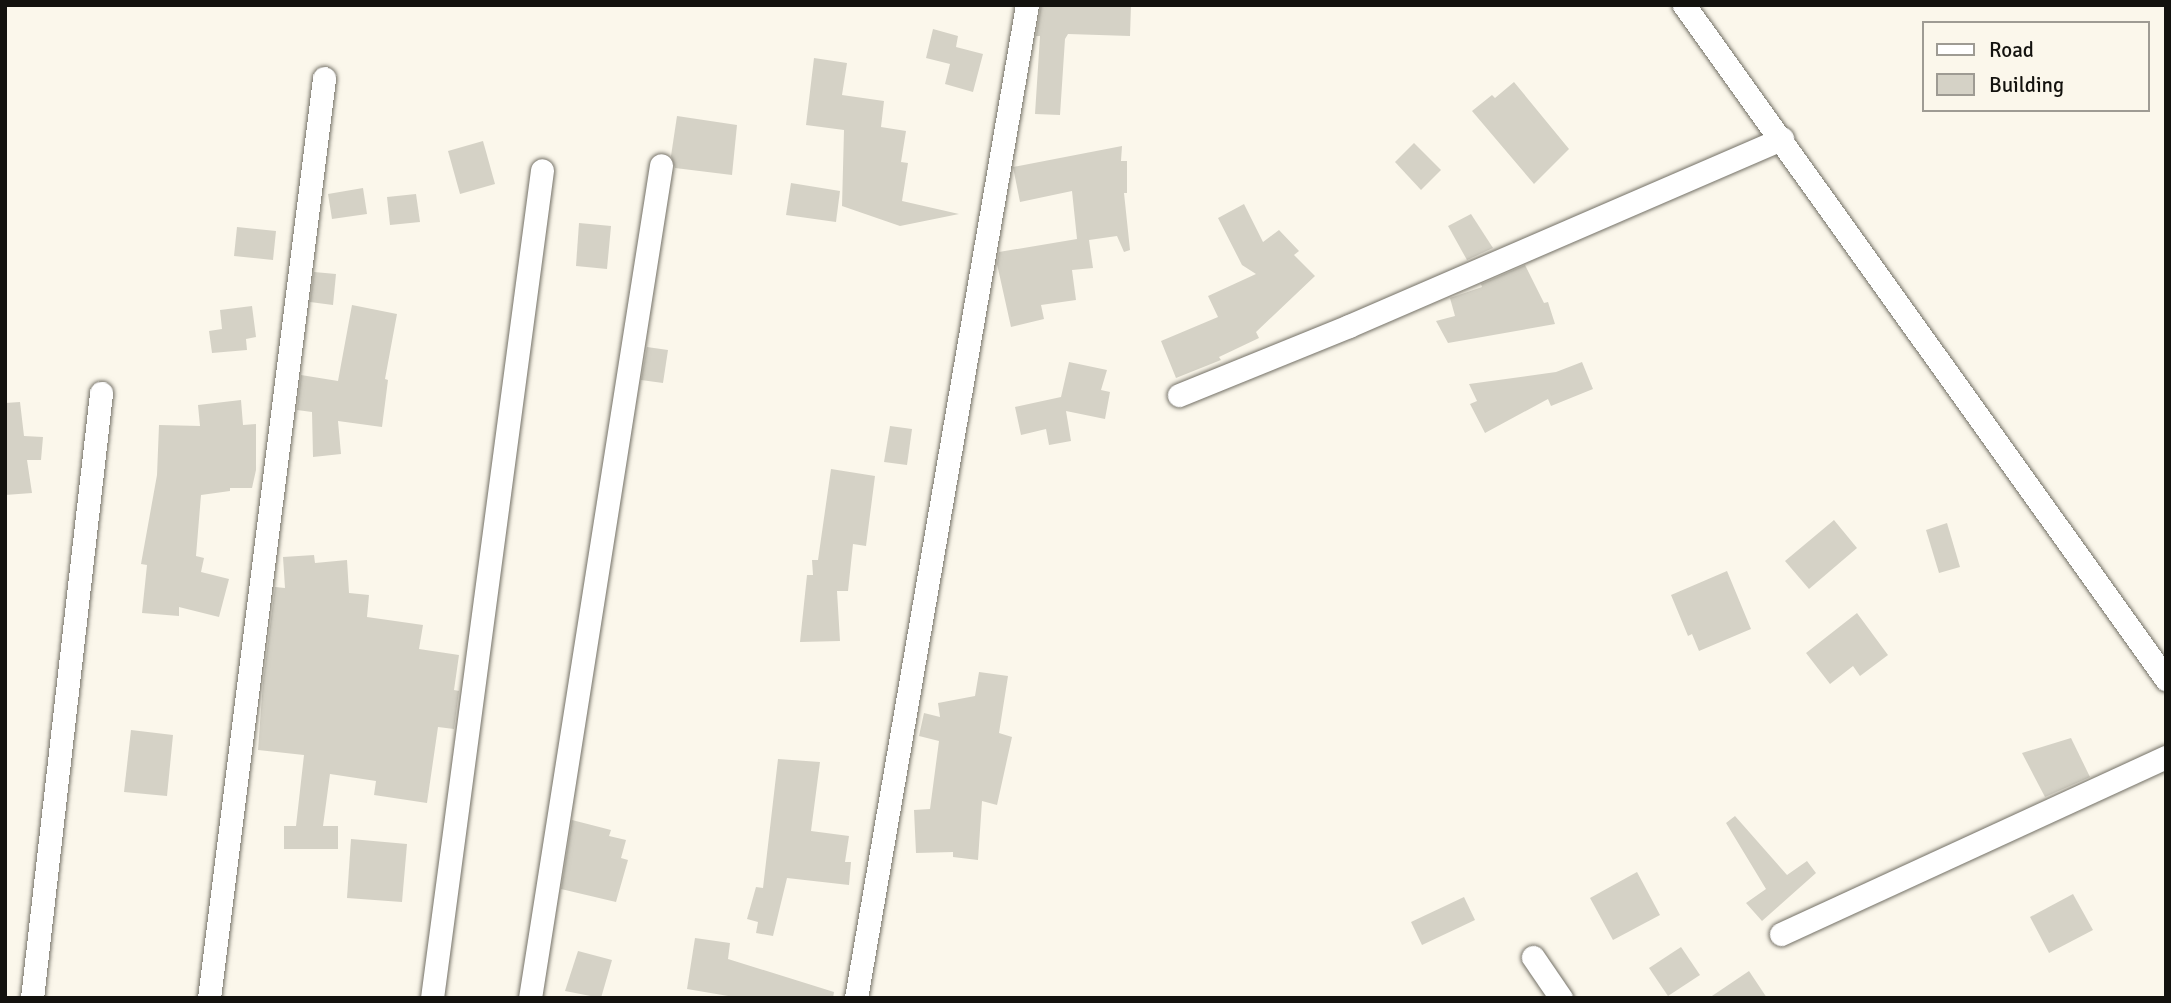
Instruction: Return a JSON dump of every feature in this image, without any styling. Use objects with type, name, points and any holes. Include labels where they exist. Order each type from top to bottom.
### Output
[{"type":"street","points":[[856,998],[1027,5]]},
{"type":"street","points":[[1684,5],[2166,679]]},
{"type":"street","points":[[209,998],[324,78]]},
{"type":"street","points":[[1179,394],[1349,326],[1782,139]]},
{"type":"street","points":[[530,998],[661,165]]},
{"type":"street","points":[[432,998],[542,170]]},
{"type":"street","points":[[32,998],[101,393]]},
{"type":"street","points":[[1780,934],[2166,757]]},
{"type":"street","points":[[1533,957],[1561,998]]},
{"type":"building","points":[[1041,5],[1131,5],[1130,36],[1068,34],[1065,39],[1060,115],[1035,114],[1040,36],[1036,36]]},
{"type":"building","points":[[933,29],[958,36],[956,47],[983,54],[973,92],[945,84],[950,64],[926,58]]},
{"type":"building","points":[[814,58],[847,63],[842,95],[884,101],[881,127],[906,131],[901,162],[908,163],[902,201],[959,214],[900,226],[842,206],[844,130],[806,125]]},
{"type":"building","points":[[1514,82],[1569,149],[1534,184],[1472,111],[1492,95],[1495,98]]},
{"type":"building","points":[[677,116],[737,125],[732,175],[675,168],[671,156]]},
{"type":"building","points":[[483,141],[495,184],[460,194],[448,151]]},
{"type":"building","points":[[1414,143],[1441,170],[1421,190],[1395,162]]},
{"type":"building","points":[[1122,146],[1121,161],[1127,161],[1127,193],[1124,193],[1130,250],[1124,252],[1117,236],[1089,240],[1093,268],[1072,270],[1076,300],[1041,305],[1044,319],[1011,327],[997,264],[999,252],[1077,239],[1072,191],[1020,202],[1013,167]]},
{"type":"building","points":[[791,183],[840,191],[836,222],[786,215]]},
{"type":"building","points":[[363,188],[367,214],[332,219],[328,194]]},
{"type":"building","points":[[416,194],[420,222],[390,225],[387,197]]},
{"type":"building","points":[[1244,204],[1263,242],[1279,230],[1299,251],[1294,255],[1315,276],[1256,332],[1259,338],[1219,357],[1221,360],[1176,378],[1161,341],[1218,317],[1208,296],[1256,274],[1242,265],[1218,218]]},
{"type":"building","points":[[1471,214],[1493,248],[1467,260],[1448,226]]},
{"type":"building","points":[[579,223],[611,226],[607,269],[576,266]]},
{"type":"building","points":[[237,227],[276,231],[273,260],[234,256]]},
{"type":"building","points":[[1525,265],[1544,303],[1548,302],[1555,324],[1448,343],[1436,321],[1455,316],[1450,298],[1482,287],[1481,284]]},
{"type":"building","points":[[314,272],[336,274],[333,305],[310,302]]},
{"type":"building","points":[[352,305],[397,314],[385,379],[388,380],[382,427],[338,421],[341,454],[313,457],[312,412],[297,410],[301,375],[338,381]]},
{"type":"building","points":[[252,306],[256,337],[246,339],[247,350],[212,353],[209,331],[222,329],[220,310]]},
{"type":"building","points":[[647,347],[668,350],[663,383],[641,380]]},
{"type":"building","points":[[1069,362],[1107,370],[1101,390],[1110,392],[1105,419],[1066,411],[1071,441],[1049,445],[1046,429],[1021,435],[1015,407],[1061,397]]},
{"type":"building","points":[[1582,362],[1593,389],[1551,406],[1548,399],[1485,433],[1470,404],[1477,401],[1469,384],[1556,372]]},
{"type":"building","points":[[241,400],[243,425],[256,424],[256,470],[252,488],[230,488],[230,491],[201,495],[196,556],[204,558],[201,572],[229,579],[219,617],[179,607],[179,616],[142,613],[147,565],[141,564],[157,475],[159,425],[200,426],[198,405]]},
{"type":"building","points":[[20,402],[24,436],[43,437],[41,460],[27,460],[32,493],[5,495],[5,403]]},
{"type":"building","points":[[890,426],[912,429],[907,465],[884,462]]},
{"type":"building","points":[[831,469],[875,476],[866,546],[853,544],[848,591],[837,591],[840,641],[800,642],[807,575],[813,575],[812,560],[818,560]]},
{"type":"building","points":[[1834,520],[1857,548],[1809,589],[1785,561]]},
{"type":"building","points":[[1947,523],[1960,567],[1939,573],[1926,530]]},
{"type":"building","points":[[314,555],[315,563],[347,560],[349,593],[369,595],[367,617],[423,625],[419,649],[459,655],[454,690],[459,691],[454,729],[438,727],[427,803],[374,795],[376,781],[330,774],[323,826],[338,826],[338,849],[284,849],[284,826],[296,826],[304,755],[258,750],[263,682],[275,587],[285,588],[283,557]]},
{"type":"building","points":[[1727,571],[1751,629],[1699,651],[1692,634],[1688,636],[1671,595]]},
{"type":"building","points":[[1857,613],[1888,655],[1860,676],[1853,666],[1830,684],[1806,653]]},
{"type":"building","points":[[979,672],[1008,676],[999,733],[1012,737],[997,805],[982,801],[978,860],[953,857],[953,852],[916,853],[914,810],[930,809],[939,741],[919,736],[924,713],[940,717],[938,703],[975,696]]},
{"type":"building","points":[[131,730],[173,735],[167,796],[124,792]]},
{"type":"building","points":[[2071,738],[2090,777],[2045,797],[2022,753]]},
{"type":"building","points":[[778,759],[820,762],[811,831],[849,836],[845,862],[851,862],[849,885],[787,878],[773,936],[756,933],[758,922],[747,919],[756,887],[763,888]]},
{"type":"building","points":[[1735,816],[1787,875],[1807,861],[1816,873],[1762,921],[1746,903],[1766,889],[1726,823]]},
{"type":"building","points":[[572,820],[611,830],[609,836],[626,840],[621,858],[628,860],[616,902],[561,889]]},
{"type":"building","points":[[351,839],[407,844],[402,902],[347,898]]},
{"type":"building","points":[[1637,872],[1660,915],[1613,940],[1590,898]]},
{"type":"building","points":[[2073,894],[2093,930],[2049,953],[2030,917]]},
{"type":"building","points":[[1464,897],[1475,920],[1422,945],[1411,922]]},
{"type":"building","points":[[695,938],[730,943],[728,959],[834,992],[833,998],[740,998],[687,989]]},
{"type":"building","points":[[1681,947],[1700,975],[1668,996],[1649,968]]},
{"type":"building","points":[[578,951],[612,960],[601,998],[565,991]]},
{"type":"building","points":[[1749,971],[1767,998],[1709,998]]}]
